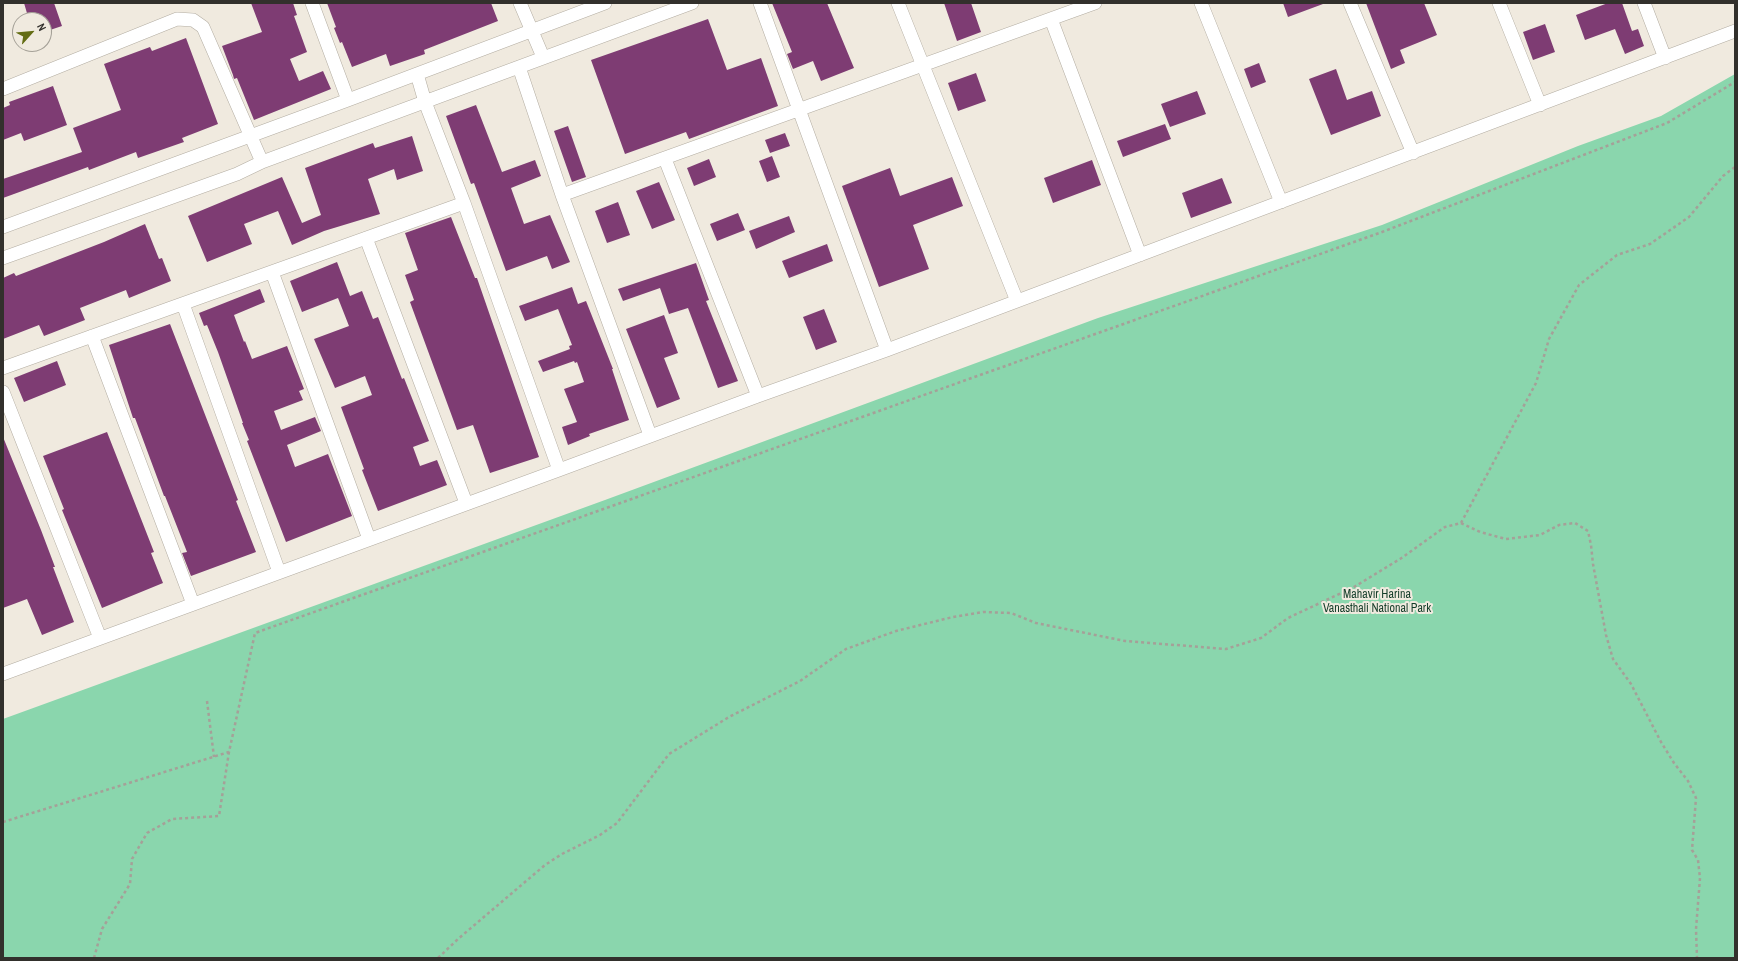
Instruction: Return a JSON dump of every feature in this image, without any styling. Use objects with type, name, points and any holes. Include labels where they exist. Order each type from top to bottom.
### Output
[{"type":"street","points":[[312,3],[348,100]]},
{"type":"street","points":[[520,3],[543,57]]},
{"type":"street","points":[[3,227],[348,100],[605,3]]},
{"type":"street","points":[[3,258],[229,176],[262,162],[426,102],[543,57],[692,3]]},
{"type":"street","points":[[760,3],[887,350]]},
{"type":"street","points":[[898,3],[1018,301]]},
{"type":"street","points":[[562,195],[1095,3]]},
{"type":"street","points":[[1201,3],[1281,202]]},
{"type":"street","points":[[1350,3],[1413,152]]},
{"type":"street","points":[[1498,3],[1540,105]]},
{"type":"street","points":[[1644,3],[1665,58]]},
{"type":"street","points":[[3,89],[177,19],[193,20],[203,27],[262,162]]},
{"type":"street","points":[[1051,19],[1140,255]]},
{"type":"street","points":[[3,674],[559,470],[650,435],[887,350],[1735,31]]},
{"type":"street","points":[[519,67],[562,195],[650,435]]},
{"type":"street","points":[[417,74],[559,470]]},
{"type":"street","points":[[665,159],[758,396]]},
{"type":"street","points":[[3,368],[464,203]]},
{"type":"street","points":[[366,238],[466,503]]},
{"type":"street","points":[[272,272],[369,539]]},
{"type":"street","points":[[183,304],[279,572]]},
{"type":"street","points":[[92,336],[193,604]]},
{"type":"street","points":[[3,392],[100,638]]},
{"type":"path","points":[[94,958],[102,929],[130,884],[132,859],[146,833],[172,819],[220,816],[229,752],[255,633],[1382,232],[1667,123],[1735,82]]},
{"type":"path","points":[[1461,523],[1536,383],[1549,339],[1579,285],[1617,255],[1650,244],[1689,217],[1723,176],[1735,166]]},
{"type":"path","points":[[438,958],[458,939],[545,865],[562,854],[600,835],[617,823],[669,754],[729,717],[800,681],[846,649],[896,631],[953,617],[982,612],[1012,613],[1036,623],[1125,641],[1226,648],[1260,638],[1288,618],[1354,587],[1400,559],[1445,527],[1461,523],[1480,532],[1506,539],[1540,535],[1559,525],[1575,523],[1588,530],[1592,545],[1592,564],[1606,635],[1614,659],[1631,684],[1661,742],[1688,782],[1696,798],[1692,850],[1698,860],[1700,878],[1696,929],[1697,958]]},
{"type":"path","points":[[207,702],[214,757]]},
{"type":"path","points":[[3,822],[229,752]]},
{"type":"green space","name":"Mahavir Harina Vanasthali National Park","points":[[1735,74],[1735,958],[3,958],[3,719],[605,500],[1098,318],[1382,225],[1578,146],[1661,116]]},
{"type":"building","points":[[24,3],[54,3],[62,26],[52,29],[52,12],[27,12]]},
{"type":"building","points":[[251,3],[293,3],[297,15],[294,16],[307,52],[290,59],[299,81],[323,71],[331,89],[254,120],[237,78],[234,79],[222,46],[262,32]]},
{"type":"building","points":[[327,3],[491,3],[498,21],[424,50],[425,54],[390,66],[386,54],[352,67],[342,42],[340,43],[334,28],[336,27]]},
{"type":"building","points":[[772,3],[827,3],[854,68],[821,81],[813,61],[793,69],[787,54],[792,52]]},
{"type":"building","points":[[944,3],[971,3],[981,32],[957,41]]},
{"type":"building","points":[[1283,3],[1322,3],[1323,4],[1288,17]]},
{"type":"building","points":[[1366,3],[1424,3],[1437,35],[1400,50],[1405,63],[1391,69]]},
{"type":"building","points":[[1608,3],[1622,3],[1632,31],[1638,29],[1644,46],[1625,54],[1615,29],[1585,40],[1576,15]]},
{"type":"building","points":[[708,19],[727,70],[761,58],[778,106],[689,139],[686,132],[625,154],[591,60]]},
{"type":"building","points":[[1545,24],[1555,52],[1533,60],[1523,32]]},
{"type":"building","points":[[186,38],[218,124],[182,138],[184,142],[138,158],[136,152],[89,170],[88,167],[3,198],[3,179],[82,152],[73,128],[121,110],[104,64],[150,47],[152,51]]},
{"type":"building","points":[[1259,63],[1266,82],[1251,88],[1244,69]]},
{"type":"building","points":[[1336,69],[1347,100],[1372,91],[1381,116],[1331,135],[1309,79]]},
{"type":"building","points":[[976,73],[986,101],[958,111],[948,83]]},
{"type":"building","points":[[53,86],[67,125],[24,141],[21,133],[3,140],[3,108],[10,105],[9,102]]},
{"type":"building","points":[[1197,91],[1206,114],[1170,127],[1161,104]]},
{"type":"building","points":[[476,105],[502,172],[535,160],[541,176],[511,188],[524,224],[550,215],[570,262],[552,269],[547,256],[506,271],[474,183],[471,184],[446,116]]},
{"type":"building","points":[[1165,124],[1171,139],[1123,157],[1117,141]]},
{"type":"building","points":[[568,126],[586,177],[572,182],[554,131]]},
{"type":"building","points":[[785,133],[790,146],[770,153],[765,140]]},
{"type":"building","points":[[412,136],[423,171],[397,180],[394,169],[368,179],[380,214],[324,231],[292,245],[278,211],[244,224],[252,244],[207,262],[188,216],[282,177],[302,223],[321,215],[305,168],[373,143],[375,148]]},
{"type":"building","points":[[772,156],[780,177],[767,182],[759,161]]},
{"type":"building","points":[[709,159],[716,177],[694,186],[687,168]]},
{"type":"building","points":[[1092,160],[1101,185],[1053,203],[1044,178]]},
{"type":"building","points":[[890,168],[900,196],[952,177],[963,206],[913,225],[929,269],[879,287],[842,186]]},
{"type":"building","points":[[1222,178],[1232,203],[1191,218],[1182,193]]},
{"type":"building","points":[[659,182],[675,220],[652,229],[636,191]]},
{"type":"building","points":[[618,202],[630,235],[607,243],[595,211]]},
{"type":"building","points":[[738,213],[745,230],[717,241],[710,224]]},
{"type":"building","points":[[789,216],[795,232],[756,249],[749,231]]},
{"type":"building","points":[[451,217],[475,278],[477,278],[539,457],[490,473],[473,425],[457,430],[410,302],[414,300],[405,275],[418,270],[405,233]]},
{"type":"building","points":[[145,224],[159,259],[162,258],[171,281],[129,298],[126,290],[80,308],[85,320],[44,336],[39,325],[3,339],[3,278],[14,273],[16,276],[104,242]]},
{"type":"building","points":[[827,244],[833,261],[789,278],[782,261]]},
{"type":"building","points":[[337,262],[350,296],[362,291],[373,319],[378,317],[402,379],[404,378],[429,441],[413,447],[420,466],[437,460],[447,485],[378,511],[362,470],[364,469],[341,407],[372,395],[365,376],[335,388],[314,339],[349,326],[338,298],[302,312],[290,281]]},
{"type":"building","points":[[696,263],[709,300],[706,301],[738,381],[718,388],[688,308],[669,314],[660,288],[623,301],[618,289]]},
{"type":"building","points":[[572,287],[578,304],[586,301],[613,369],[629,420],[589,434],[590,436],[568,445],[562,427],[577,422],[564,389],[584,382],[577,362],[575,363],[574,361],[543,372],[538,361],[570,349],[569,346],[572,345],[558,309],[525,321],[519,306]]},
{"type":"building","points":[[260,289],[265,302],[234,315],[244,342],[245,341],[252,359],[287,346],[304,389],[299,391],[303,400],[274,411],[281,430],[315,417],[321,431],[287,445],[295,467],[328,454],[352,516],[286,542],[247,441],[249,440],[218,352],[207,325],[204,326],[199,313]]},
{"type":"building","points":[[824,309],[837,342],[816,350],[803,317]]},
{"type":"building","points":[[664,315],[678,353],[664,358],[680,399],[657,408],[626,329]]},
{"type":"building","points":[[170,324],[238,500],[236,501],[256,552],[191,576],[182,553],[187,552],[135,418],[133,418],[109,345]]},
{"type":"building","points":[[57,361],[66,385],[24,402],[14,378]]},
{"type":"building","points":[[107,432],[154,552],[151,553],[163,583],[102,608],[62,510],[64,509],[43,456]]},
{"type":"building","points":[[3,437],[41,530],[74,622],[42,635],[27,599],[3,608]]}]
